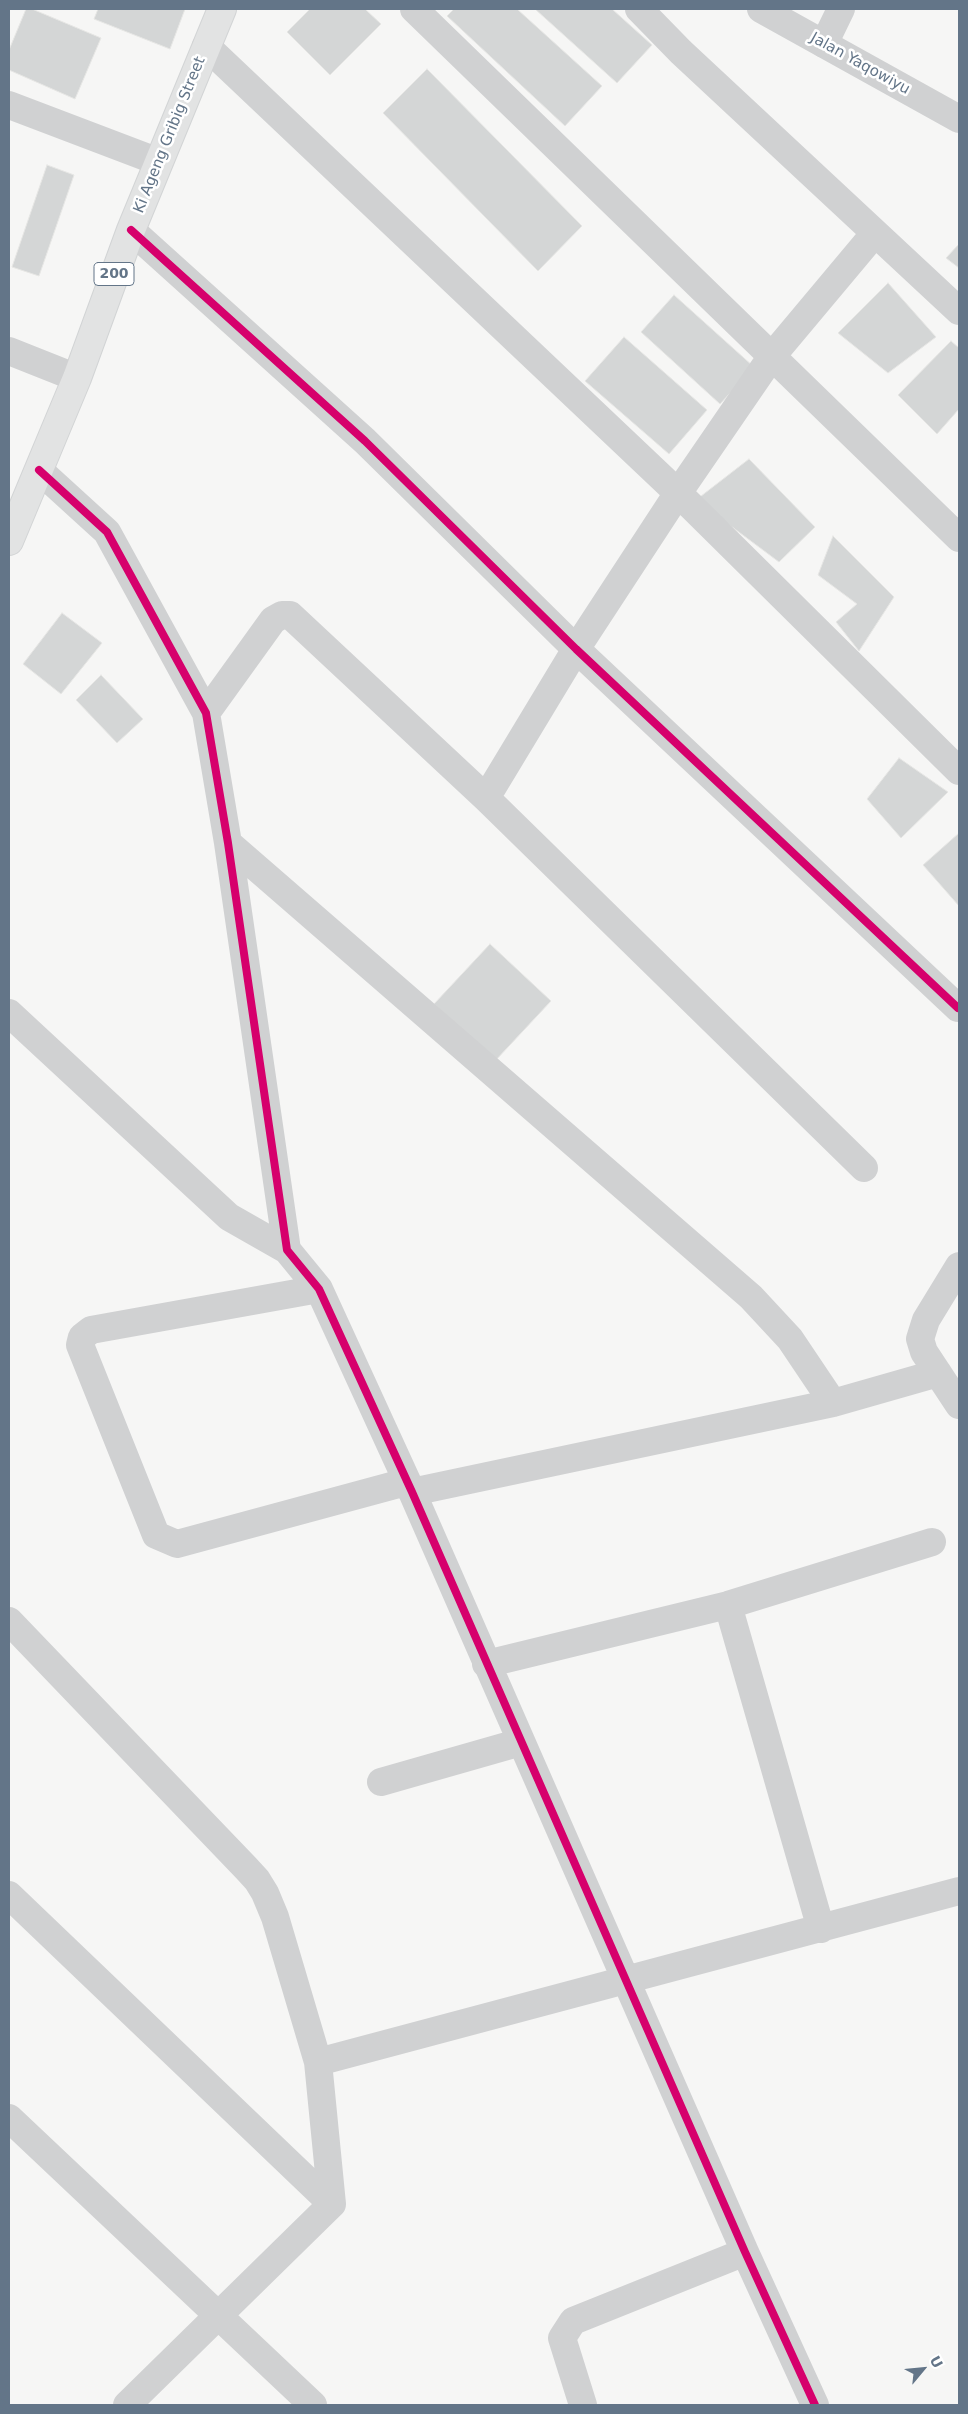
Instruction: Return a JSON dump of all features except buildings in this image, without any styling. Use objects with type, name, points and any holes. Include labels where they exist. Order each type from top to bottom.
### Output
[{"type":"main road","name":"Ki Ageng Gribig Street","points":[[9,541],[76,378],[130,230],[222,9]]},
{"type":"street","points":[[414,9],[959,538]]},
{"type":"street","points":[[639,9],[681,52],[959,311]]},
{"type":"street","name":"Jalan Yaqowiyu","points":[[761,9],[959,119]]},
{"type":"street","points":[[824,44],[841,9]]},
{"type":"street","points":[[206,46],[678,493],[959,771]]},
{"type":"street","points":[[9,105],[159,162]]},
{"type":"street","points":[[130,230],[365,442],[576,649],[958,1008]]},
{"type":"street","points":[[486,798],[576,649],[678,493],[772,356],[875,233]]},
{"type":"street","points":[[9,351],[76,378]]},
{"type":"street","points":[[39,470],[107,532],[206,713],[228,843],[286,1250]]},
{"type":"street","points":[[206,713],[274,620],[282,615],[290,615],[486,798],[864,1168]]},
{"type":"street","points":[[228,843],[751,1297],[790,1339],[833,1403]]},
{"type":"street","points":[[9,1013],[229,1217],[286,1250],[319,1289],[409,1487],[625,1981],[815,2405]]},
{"type":"street","points":[[959,1266],[926,1320],[920,1339],[924,1352],[959,1405]]},
{"type":"street","points":[[319,1289],[92,1330],[82,1337],[80,1345],[156,1535],[177,1544],[409,1487],[833,1403],[938,1373]]},
{"type":"street","points":[[486,1664],[728,1605],[932,1542]]},
{"type":"street","points":[[728,1605],[821,1929]]},
{"type":"street","points":[[9,1621],[257,1880],[275,1917],[318,2062],[332,2204]]},
{"type":"street","points":[[381,1782],[521,1742]]},
{"type":"street","points":[[318,2062],[959,1891]]},
{"type":"street","points":[[9,1895],[332,2204]]},
{"type":"street","points":[[9,2118],[314,2405]]},
{"type":"street","points":[[127,2405],[332,2204]]},
{"type":"street","points":[[583,2405],[562,2338],[573,2321],[745,2252]]},
{"type":"cycle path","points":[[131,230],[365,441],[576,649],[958,1008]]},
{"type":"cycle path","points":[[39,470],[107,532],[206,713],[228,843],[287,1250],[319,1289],[412,1492],[745,2252],[815,2405]]}]
